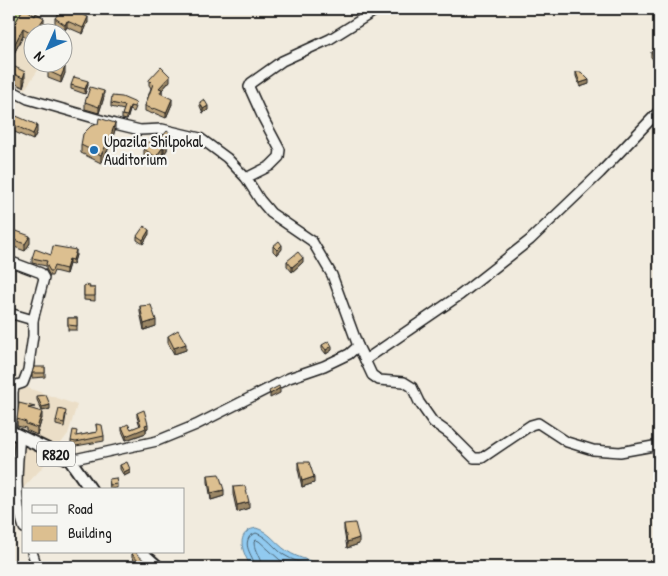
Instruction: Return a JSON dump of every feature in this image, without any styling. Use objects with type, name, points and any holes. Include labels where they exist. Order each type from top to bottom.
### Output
[{"type":"main road","name":"R820","points":[[13,433],[70,460],[90,488]]},
{"type":"main road","points":[[143,554],[158,567]]},
{"type":"street","points":[[246,178],[270,166],[279,157],[280,150],[263,118],[250,87],[251,83],[282,61],[330,40],[378,9]]},
{"type":"street","points":[[9,90],[28,99],[115,124],[140,130],[162,129],[200,138],[227,158],[246,178],[271,213],[312,241],[332,275],[358,346],[372,375],[379,380],[404,382],[412,387],[419,402],[433,422],[450,434],[474,458],[482,458],[531,425],[538,423],[567,442],[593,450],[620,452],[659,445]]},
{"type":"street","points":[[365,360],[460,295],[530,240],[600,173],[659,111]]},
{"type":"street","points":[[9,261],[31,268],[43,274],[44,278],[33,320],[33,336],[28,370],[23,383],[14,387],[13,392],[13,433],[22,522]]},
{"type":"street","points":[[9,313],[33,320]]},
{"type":"street","points":[[70,460],[157,441],[196,425],[289,378],[324,366],[349,354],[358,346]]},
{"type":"street","points":[[33,554],[37,567]]},
{"type":"shaded area","points":[[9,9],[30,9],[37,14],[33,22],[22,22],[22,72],[37,72],[25,89],[9,82]]},
{"type":"shaded area","points":[[9,376],[22,386],[77,405],[68,434],[41,469],[9,503]]},
{"type":"green space","points":[[9,9],[16,9],[22,14],[9,37]]},
{"type":"water","points":[[256,528],[265,532],[292,554],[327,567],[271,568],[250,565],[242,543],[244,534]]},
{"type":"building","points":[[23,9],[26,9],[35,16],[36,13],[44,18],[41,22],[22,22],[22,30],[9,55],[9,34]]},
{"type":"building","points":[[61,10],[74,14],[75,11],[88,17],[83,28],[72,22],[61,22],[55,18]]},
{"type":"building","points":[[658,49],[659,58],[657,59],[651,52]]},
{"type":"building","points":[[9,64],[25,72],[23,78],[9,72]]},
{"type":"building","points":[[161,67],[170,76],[159,88],[162,89],[160,93],[172,99],[166,113],[145,106],[153,84],[149,80]]},
{"type":"building","points":[[50,72],[63,72],[61,77]]},
{"type":"building","points":[[576,72],[581,72],[589,80],[580,83]]},
{"type":"building","points":[[74,77],[88,81],[85,89],[71,85]]},
{"type":"building","points":[[90,87],[104,91],[99,107],[85,102]]},
{"type":"building","points":[[112,96],[122,97],[136,103],[134,107],[130,106],[127,116],[122,115],[125,106],[111,103]]},
{"type":"building","points":[[204,99],[208,106],[203,109],[200,102]]},
{"type":"building","points":[[14,115],[37,125],[33,134],[10,123]]},
{"type":"building","points":[[99,118],[115,123],[101,155],[81,145],[83,134],[91,126],[98,124]]},
{"type":"building","points":[[167,131],[171,134],[164,142],[167,144],[156,157],[144,149],[151,139],[157,143]]},
{"type":"building","points":[[144,226],[149,230],[143,240],[137,236]]},
{"type":"building","points":[[11,229],[30,236],[25,244],[9,238]]},
{"type":"building","points":[[279,241],[282,245],[277,250],[273,246]]},
{"type":"building","points":[[53,246],[76,250],[73,260],[69,259],[66,269],[54,266],[52,271],[50,271],[46,264],[47,261],[32,258],[35,249],[51,255]]},
{"type":"building","points":[[298,252],[303,258],[292,267],[287,261]]},
{"type":"building","points":[[84,285],[90,286],[89,288],[95,288],[95,296],[84,296]]},
{"type":"building","points":[[151,305],[156,320],[144,324],[140,306]]},
{"type":"building","points":[[68,318],[77,318],[77,326],[68,325]]},
{"type":"building","points":[[178,330],[186,344],[174,348],[168,336]]},
{"type":"building","points":[[329,341],[332,346],[326,350],[322,345]]},
{"type":"building","points":[[34,367],[45,367],[45,373],[32,373]]},
{"type":"building","points":[[279,386],[280,388],[270,394],[269,391]]},
{"type":"building","points":[[46,395],[50,405],[42,407],[37,396]]},
{"type":"building","points":[[19,403],[35,407],[28,408],[42,412],[37,428],[17,419]]},
{"type":"building","points":[[59,409],[66,411],[64,423],[56,421]]},
{"type":"building","points":[[144,410],[148,424],[145,425],[146,428],[126,436],[122,427],[128,424],[131,429],[141,425],[137,413]]},
{"type":"building","points":[[96,424],[102,425],[104,436],[76,442],[71,441],[73,430],[77,431],[76,436],[97,432]]},
{"type":"building","points":[[127,462],[130,469],[124,472],[120,465]]},
{"type":"building","points":[[298,462],[309,462],[314,477],[302,481]]},
{"type":"building","points":[[219,474],[224,490],[211,493],[208,475]]},
{"type":"building","points":[[116,478],[117,484],[110,485],[109,479]]},
{"type":"building","points":[[245,486],[249,502],[237,505],[233,487]]},
{"type":"building","points":[[355,523],[359,538],[347,542],[344,524]]},
{"type":"building","points":[[132,554],[137,554],[151,567],[132,567],[131,565],[138,561]]},
{"type":"place","name":"Upazila Shilpokal Auditorium","points":[[94,150]]}]
